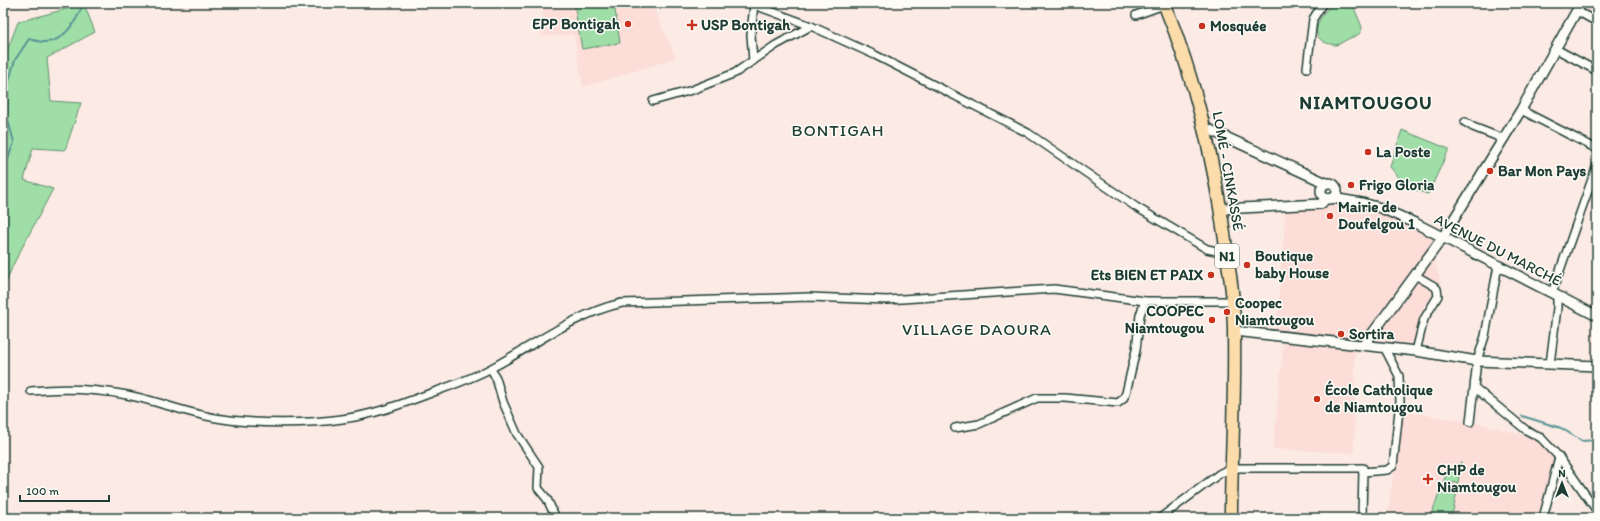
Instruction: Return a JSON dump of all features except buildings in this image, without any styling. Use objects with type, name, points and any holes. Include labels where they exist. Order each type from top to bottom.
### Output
[{"type":"highway","name":"LOMÉ - CINKASSÉ","points":[[1164,4],[1185,56],[1206,128],[1221,209],[1233,301],[1234,331],[1231,518]]},
{"type":"main road","points":[[1364,345],[1443,237],[1504,139],[1579,7]]},
{"type":"main road","points":[[1206,128],[1326,183],[1332,183],[1337,188],[1337,194],[1321,204],[1221,209]]},
{"type":"main road","points":[[1326,183],[1321,191],[1329,198]]},
{"type":"main road","name":"AVENUE DU MARCHÉ","points":[[1337,188],[1362,203]]},
{"type":"main road","name":"AVENUE DU MARCHÉ","points":[[1329,198],[1362,203],[1381,208],[1443,237],[1597,316]]},
{"type":"main road","points":[[1234,331],[1384,347],[1477,361],[1597,366]]},
{"type":"street","points":[[1307,68],[1313,19],[1323,3]]},
{"type":"street","points":[[753,61],[751,35],[752,4],[812,26],[914,74],[1028,133],[1149,214],[1207,249],[1226,253]]},
{"type":"street","points":[[1136,15],[1164,4]]},
{"type":"street","points":[[1579,7],[1597,22]]},
{"type":"street","points":[[653,101],[672,97],[735,73],[776,45],[812,26]]},
{"type":"street","points":[[1556,49],[1597,71]]},
{"type":"street","points":[[1521,110],[1597,149]]},
{"type":"street","points":[[1465,122],[1473,127],[1504,139]]},
{"type":"street","points":[[1550,364],[1557,308],[1555,295],[1597,165]]},
{"type":"street","points":[[1470,422],[1477,361],[1485,336],[1498,266]]},
{"type":"street","points":[[1415,275],[1434,286],[1437,289],[1438,296],[1424,319],[1416,351]]},
{"type":"street","points":[[31,391],[59,388],[128,395],[223,419],[261,422],[328,421],[390,408],[464,381],[491,369],[586,315],[606,306],[622,303],[809,297],[887,300],[1054,290],[1145,301],[1233,301]]},
{"type":"street","points":[[955,428],[979,424],[1037,398],[1065,398],[1118,403],[1123,399],[1126,393],[1136,350],[1140,315],[1145,301]]},
{"type":"street","points":[[1363,472],[1387,470],[1393,466],[1400,401],[1399,376],[1384,347]]},
{"type":"street","points":[[491,369],[496,378],[503,402],[517,434],[539,467],[538,488],[547,499],[556,518]]},
{"type":"street","points":[[1475,388],[1526,430],[1541,438],[1559,458],[1597,511]]},
{"type":"street","points":[[1542,518],[1559,458]]},
{"type":"street","points":[[1160,518],[1219,474],[1231,468],[1363,468],[1362,518]]},
{"type":"shaded area","points":[[543,3],[651,3],[676,58],[583,87],[574,35],[542,36]]},
{"type":"shaded area","points":[[1587,3],[1597,3],[1597,16],[1584,9]]},
{"type":"shaded area","points":[[1323,203],[1386,216],[1435,235],[1431,250],[1442,287],[1420,345],[1276,332],[1286,208]]},
{"type":"shaded area","name":"École Catholique de Niamtougou","points":[[1284,339],[1355,347],[1354,453],[1273,449]]},
{"type":"shaded area","points":[[1403,411],[1476,423],[1536,438],[1554,460],[1538,518],[1387,518]]},
{"type":"green space","points":[[574,3],[614,3],[620,43],[582,49]]},
{"type":"green space","points":[[1333,3],[1352,3],[1362,27],[1361,32],[1358,35],[1336,45],[1324,42],[1319,38],[1317,33],[1317,28],[1322,16]]},
{"type":"green space","points":[[84,4],[95,32],[47,58],[51,101],[81,103],[65,150],[33,148],[24,180],[53,189],[14,263],[3,289],[3,61],[18,22]]},
{"type":"green space","points":[[1402,130],[1449,149],[1428,194],[1408,188],[1390,167]]},
{"type":"green space","points":[[1461,462],[1458,483],[1443,482],[1447,473]]},
{"type":"green space","points":[[1442,484],[1458,486],[1453,511],[1447,518],[1431,516]]},
{"type":"waterway","points":[[3,173],[14,142],[7,117],[8,84],[15,60],[29,39],[42,42],[51,41],[58,39],[64,34],[74,23],[83,3]]},
{"type":"waterway","points":[[1522,416],[1561,428],[1582,441],[1597,440]]},
{"type":"place","name":"EPP Bontigah","points":[[628,24]]},
{"type":"place","name":"USP Bontigah","points":[[692,25]]},
{"type":"place","name":"Mosquée","points":[[1202,26]]},
{"type":"place","name":"La Poste","points":[[1368,152]]},
{"type":"place","name":"Bar Mon Pays","points":[[1490,171]]},
{"type":"place","name":"Frigo Gloria","points":[[1351,185]]},
{"type":"place","name":"Mairie de Doufelgou 1","points":[[1330,216]]},
{"type":"place","name":"Boutique baby House","points":[[1247,265]]},
{"type":"place","name":"Ets BIEN ET PAIX","points":[[1211,275]]},
{"type":"place","name":"Coopec Niamtougou","points":[[1227,312]]},
{"type":"place","name":"COOPEC Niamtougou","points":[[1212,320]]},
{"type":"place","name":"Sortira","points":[[1341,334]]},
{"type":"place","name":"École Catholique de Niamtougou","points":[[1317,399]]},
{"type":"place","name":"CHP de Niamtougou","points":[[1428,479]]},
{"type":"district","name":"NIAMTOUGOU","points":[[1366,102]]},
{"type":"district","name":"BONTIGAH","points":[[838,130]]},
{"type":"district","name":"VILLAGE DAOURA","points":[[977,329]]}]
